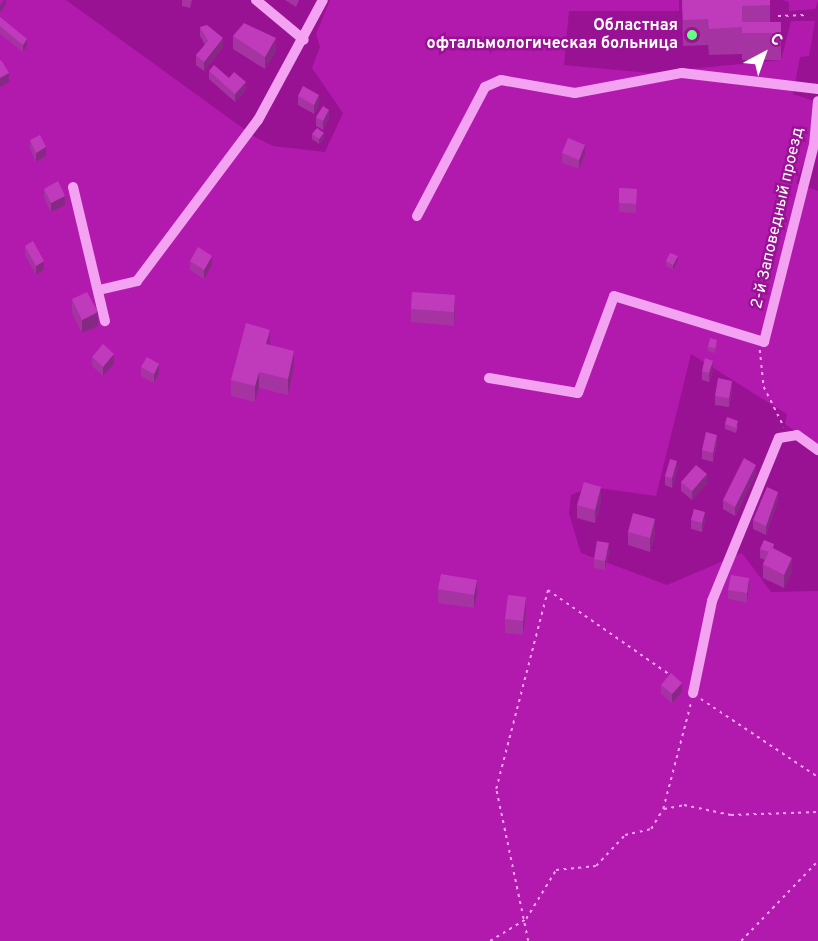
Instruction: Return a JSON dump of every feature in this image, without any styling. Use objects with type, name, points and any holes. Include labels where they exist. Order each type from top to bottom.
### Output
[{"type":"street","points":[[256,0],[304,40]]},
{"type":"street","points":[[99,290],[137,281],[258,120],[304,40],[323,0]]},
{"type":"street","points":[[417,216],[485,87],[501,80],[575,93],[682,73],[818,89]]},
{"type":"street","name":"2-й Заповедный проезд","points":[[764,342],[814,145],[818,101]]},
{"type":"street","points":[[73,187],[79,231],[99,290],[105,321]]},
{"type":"street","points":[[489,378],[578,393],[614,296],[764,342]]},
{"type":"street","points":[[693,693],[712,601],[779,438],[786,433],[818,450]]},
{"type":"path","points":[[778,16],[807,15]]},
{"type":"path","points":[[764,342],[764,387],[786,433]]},
{"type":"path","points":[[528,941],[526,919],[496,789],[548,590],[676,680]]},
{"type":"path","points":[[490,941],[526,919],[556,870],[596,866],[625,835],[651,829],[663,809],[693,693],[818,777]]},
{"type":"path","points":[[663,809],[684,805],[730,815],[818,812]]},
{"type":"path","points":[[741,941],[818,861]]},
{"type":"shaded area","points":[[0,0],[66,0],[255,137],[273,146],[325,152],[343,113],[312,68],[320,47],[316,34],[330,0],[679,0],[679,11],[569,11],[564,65],[649,73],[781,60],[791,21],[815,21],[809,56],[800,57],[793,94],[814,101],[811,144],[796,183],[818,191],[818,447],[785,424],[787,414],[691,354],[656,496],[591,487],[571,495],[569,514],[581,553],[667,585],[742,553],[771,592],[818,591],[818,941],[0,941]]},
{"type":"shaded area","points":[[782,0],[818,1],[815,9],[789,11],[789,2]]},
{"type":"building","points":[[682,0],[770,0],[770,5],[742,6],[742,22],[781,22],[781,33],[742,33],[742,27],[709,29],[708,19],[683,20]]},
{"type":"building","points":[[0,17],[27,39],[23,45],[0,26]]},
{"type":"building","points":[[244,23],[276,38],[265,57],[233,36]]},
{"type":"building","points":[[207,25],[223,38],[204,62],[196,55],[208,41],[200,27]]},
{"type":"building","points":[[0,61],[9,73],[0,78]]},
{"type":"building","points":[[214,65],[229,78],[234,72],[246,82],[235,94],[209,71]]},
{"type":"building","points":[[303,86],[319,95],[314,105],[298,96]]},
{"type":"building","points":[[323,106],[329,110],[323,121],[316,117]]},
{"type":"building","points":[[317,128],[324,133],[319,139],[312,134]]},
{"type":"building","points":[[40,135],[46,147],[36,153],[30,140]]},
{"type":"building","points":[[568,138],[585,145],[579,160],[562,153]]},
{"type":"building","points":[[58,181],[65,196],[51,203],[44,189]]},
{"type":"building","points":[[619,188],[637,189],[636,204],[619,203]]},
{"type":"building","points":[[33,241],[44,261],[36,266],[25,246]]},
{"type":"building","points":[[198,247],[212,256],[204,270],[190,261]]},
{"type":"building","points":[[670,253],[678,256],[673,265],[666,261]]},
{"type":"building","points":[[87,292],[98,312],[82,320],[72,299]]},
{"type":"building","points":[[412,292],[455,295],[454,312],[411,309]]},
{"type":"building","points":[[246,323],[270,330],[266,344],[294,351],[288,379],[259,372],[255,386],[231,380]]},
{"type":"building","points":[[710,338],[717,340],[715,348],[708,347]]},
{"type":"building","points":[[103,344],[114,354],[103,367],[92,357]]},
{"type":"building","points":[[147,357],[159,364],[154,374],[141,367]]},
{"type":"building","points":[[705,358],[713,361],[709,373],[702,371]]},
{"type":"building","points":[[718,378],[732,381],[729,398],[715,396]]},
{"type":"building","points":[[727,417],[738,421],[736,428],[725,424]]},
{"type":"building","points":[[706,432],[717,435],[713,453],[702,450]]},
{"type":"building","points":[[744,458],[756,465],[735,507],[723,500]]},
{"type":"building","points":[[670,459],[677,461],[672,478],[665,476]]},
{"type":"building","points":[[696,465],[707,474],[692,491],[681,482]]},
{"type":"building","points":[[584,482],[601,487],[595,510],[577,505]]},
{"type":"building","points":[[767,487],[778,492],[766,526],[753,520]]},
{"type":"building","points":[[694,509],[705,512],[702,523],[691,520]]},
{"type":"building","points":[[633,513],[655,519],[650,538],[628,532]]},
{"type":"building","points":[[764,540],[774,544],[769,552],[760,549]]},
{"type":"building","points":[[597,541],[609,543],[605,561],[594,559]]},
{"type":"building","points":[[771,547],[792,558],[784,575],[763,564]]},
{"type":"building","points":[[441,574],[477,580],[474,595],[438,589]]},
{"type":"building","points":[[731,575],[749,578],[747,593],[728,590]]},
{"type":"building","points":[[508,595],[526,597],[523,621],[505,619]]},
{"type":"building","points":[[671,673],[682,683],[672,694],[661,685]]},
{"type":"place","name":"Областная офтальмологическая больница","points":[[692,35]]}]
